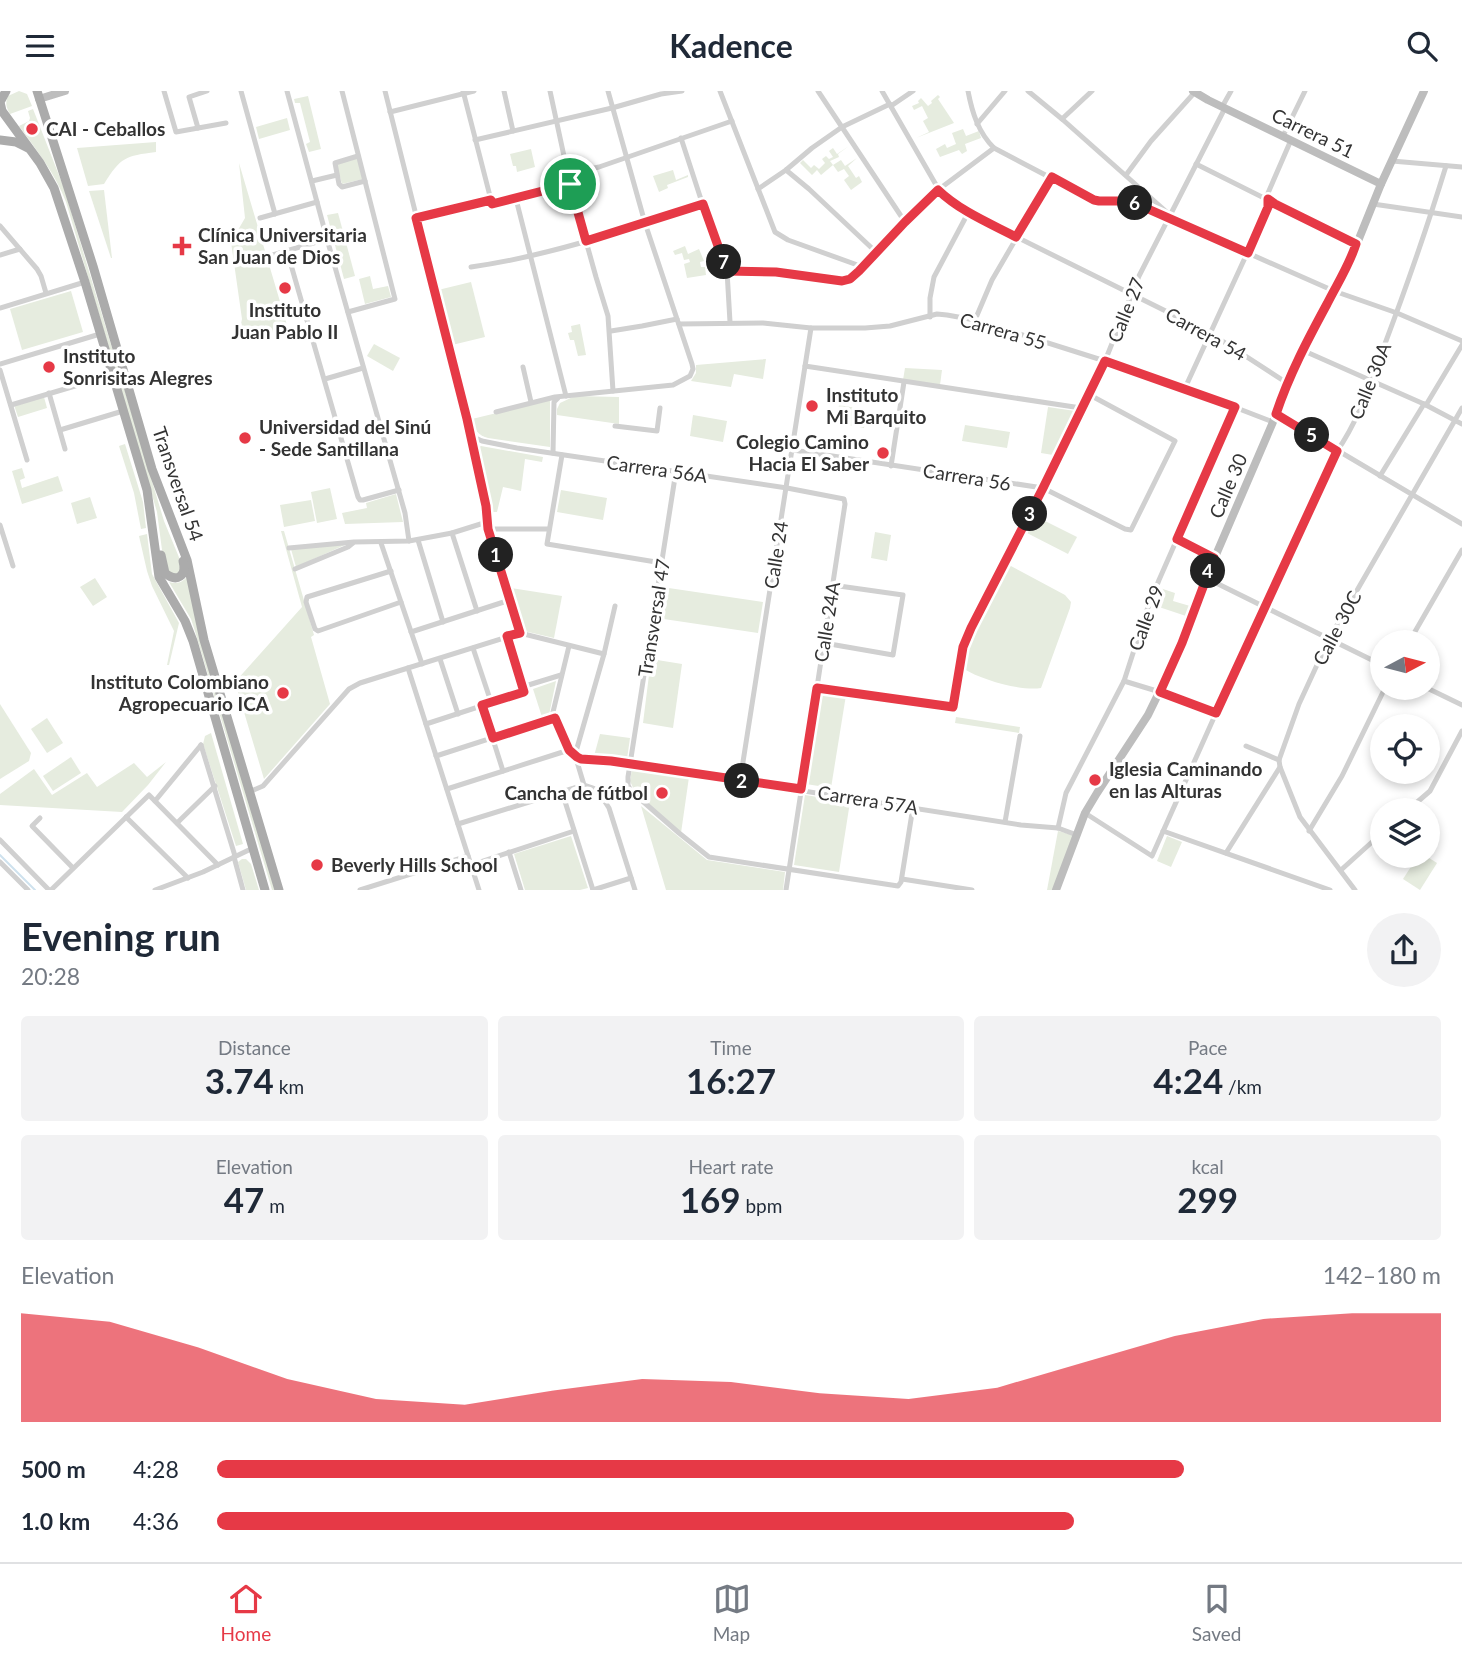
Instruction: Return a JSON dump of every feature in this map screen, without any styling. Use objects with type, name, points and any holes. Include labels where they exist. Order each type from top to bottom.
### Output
[{"type":"main road","name":"Transversal 54","points":[[6,91],[0,102],[2,111],[54,188],[85,282],[149,502],[159,576],[185,621],[193,641],[265,890]]},
{"type":"main road","points":[[36,94],[65,91]]},
{"type":"main road","name":"Calle 30","points":[[1056,890],[1085,813],[1160,692],[1287,383],[1347,267],[1381,184],[1424,91]]},
{"type":"main road","name":"Carrera 51","points":[[1194,92],[1381,184]]},
{"type":"main road","name":"Transversal 54","points":[[36,94],[93,266],[160,490],[190,570],[199,620],[278,890]]},
{"type":"main road","points":[[0,140],[16,142],[30,149]]},
{"type":"main road","points":[[149,502],[165,573],[170,577],[178,577],[183,573],[184,565],[160,490]]},
{"type":"street","points":[[164,91],[176,132],[226,123]]},
{"type":"street","points":[[198,128],[188,97],[207,91]]},
{"type":"street","points":[[241,91],[275,213]]},
{"type":"street","points":[[287,91],[407,522],[409,541]]},
{"type":"street","points":[[342,91],[395,299],[348,311]]},
{"type":"street","points":[[385,91],[471,436],[486,506],[488,529],[520,633]]},
{"type":"street","points":[[390,112],[474,91]]},
{"type":"street","points":[[504,91],[513,131]]},
{"type":"street","points":[[550,91],[570,184],[608,316],[613,391]]},
{"type":"street","points":[[496,412],[563,396],[673,385],[690,376],[692,369],[645,223],[608,91]]},
{"type":"street","points":[[475,140],[682,91]]},
{"type":"street","points":[[720,91],[775,232],[788,240],[863,267]]},
{"type":"street","points":[[818,91],[905,222]]},
{"type":"street","name":"Carrera 54","points":[[883,91],[938,190],[954,204],[1210,333],[1287,383]]},
{"type":"street","points":[[758,189],[842,127],[913,91]]},
{"type":"street","points":[[968,91],[977,124],[994,148],[1094,200],[1130,201],[1334,291],[1397,313],[1462,343],[1380,476]]},
{"type":"street","points":[[977,124],[1005,91]]},
{"type":"street","points":[[1028,91],[1126,175],[1169,217]]},
{"type":"street","points":[[1062,119],[1092,91]]},
{"type":"street","name":"Calle 27","points":[[817,688],[953,707],[967,637],[1105,361],[1130,294],[1231,91]]},
{"type":"street","points":[[1185,388],[1268,207],[1268,193],[1305,91]]},
{"type":"street","points":[[463,92],[492,204],[570,184]]},
{"type":"street","points":[[1126,175],[1151,141],[1194,92]]},
{"type":"street","points":[[568,174],[599,167],[732,121]]},
{"type":"street","points":[[681,138],[727,271],[730,322]]},
{"type":"street","points":[[727,271],[776,272],[842,281],[850,279],[938,190],[994,148]]},
{"type":"street","points":[[358,156],[336,162],[334,164],[337,175],[341,187],[365,181]]},
{"type":"street","points":[[1392,161],[1462,167]]},
{"type":"street","points":[[1196,164],[1356,244]]},
{"type":"street","name":"Calle 30A","points":[[1085,813],[1152,856],[1337,451],[1349,433],[1397,313],[1446,166]]},
{"type":"street","points":[[786,170],[809,188],[876,252]]},
{"type":"street","points":[[312,181],[337,175]]},
{"type":"street","points":[[975,320],[992,280],[1052,177]]},
{"type":"street","points":[[516,199],[532,255],[563,396]]},
{"type":"street","points":[[416,218],[491,200]]},
{"type":"street","points":[[260,218],[317,202]]},
{"type":"street","points":[[471,267],[586,241],[703,204]]},
{"type":"street","points":[[1373,204],[1462,217]]},
{"type":"street","points":[[930,317],[934,277],[968,213]]},
{"type":"street","points":[[0,226],[37,269],[46,293]]},
{"type":"street","points":[[266,257],[327,239]]},
{"type":"street","points":[[0,255],[20,249]]},
{"type":"street","points":[[287,251],[358,497],[360,500],[398,490]]},
{"type":"street","points":[[0,308],[85,282]]},
{"type":"street","name":"Carrera 55","points":[[611,331],[678,321],[763,323],[811,328],[877,327],[937,314],[975,320],[1274,418],[1337,451],[1462,524]]},
{"type":"street","name":"Calle 24","points":[[740,781],[811,328]]},
{"type":"street","points":[[0,364],[100,334]]},
{"type":"street","points":[[1302,350],[1462,423]]},
{"type":"street","points":[[805,366],[1081,408]]},
{"type":"street","points":[[523,367],[531,402]]},
{"type":"street","points":[[325,379],[363,368]]},
{"type":"street","points":[[0,370],[27,460]]},
{"type":"street","points":[[11,405],[112,375]]},
{"type":"street","points":[[891,465],[904,382]]},
{"type":"street","points":[[49,393],[65,449]]},
{"type":"street","name":"Carrera 56","points":[[793,450],[1043,488],[1127,530],[1133,529],[1175,443],[1173,439],[1088,394]]},
{"type":"street","points":[[553,453],[554,402],[563,396]]},
{"type":"street","name":"Calle 29","points":[[1058,828],[1066,793],[1124,681],[1147,610],[1235,407]]},
{"type":"street","points":[[615,426],[657,431],[660,408]]},
{"type":"street","name":"Calle 30C","points":[[1226,853],[1279,763],[1299,704],[1329,639],[1462,408]]},
{"type":"street","points":[[60,430],[123,411]]},
{"type":"street","name":"Carrera 56A","points":[[471,436],[482,441],[562,455],[787,488],[840,497],[844,500]]},
{"type":"street","points":[[562,455],[547,544],[662,563]]},
{"type":"street","name":"Transversal 47","points":[[676,471],[627,782],[631,791],[709,857],[897,886],[902,879]]},
{"type":"street","name":"Calle 24A","points":[[786,890],[844,500]]},
{"type":"street","points":[[289,548],[418,540],[487,522]]},
{"type":"street","points":[[0,525],[12,566]]},
{"type":"street","points":[[488,529],[549,529]]},
{"type":"street","points":[[452,533],[477,611]]},
{"type":"street","points":[[1177,539],[1214,558]]},
{"type":"street","points":[[418,540],[443,622]]},
{"type":"street","points":[[295,569],[354,542]]},
{"type":"street","points":[[381,543],[422,664]]},
{"type":"street","points":[[1416,630],[1462,550]]},
{"type":"street","points":[[391,571],[307,597],[306,602],[318,631],[401,603]]},
{"type":"street","points":[[1206,577],[1370,659]]},
{"type":"street","points":[[824,643],[893,655],[903,596],[832,585]]},
{"type":"street","points":[[411,632],[510,600]]},
{"type":"street","points":[[584,785],[575,755],[615,606]]},
{"type":"street","points":[[249,792],[263,786],[349,689],[360,683],[520,633],[604,654]]},
{"type":"street","points":[[426,724],[524,692],[507,636]]},
{"type":"street","points":[[569,646],[553,706],[555,718],[569,750],[575,755]]},
{"type":"street","points":[[473,648],[491,702]]},
{"type":"street","points":[[440,659],[458,714]]},
{"type":"street","points":[[408,668],[480,890]]},
{"type":"street","points":[[522,687],[561,675]]},
{"type":"street","points":[[1124,681],[1216,713]]},
{"type":"street","points":[[1440,694],[1462,705]]},
{"type":"street","points":[[1309,831],[1342,776],[1379,700]]},
{"type":"street","points":[[482,705],[503,771]]},
{"type":"street","points":[[436,756],[555,718]]},
{"type":"street","points":[[1421,798],[1430,790],[1462,731]]},
{"type":"street","points":[[1005,822],[1020,736]]},
{"type":"street","points":[[155,801],[201,744],[243,890]]},
{"type":"street","points":[[1246,746],[1279,763],[1296,810],[1355,890]]},
{"type":"street","points":[[447,789],[569,750]]},
{"type":"street","name":"Carrera 57A","points":[[575,755],[581,759],[631,764],[1058,828],[1077,835]]},
{"type":"street","points":[[458,824],[584,785],[590,786],[610,808],[635,890]]},
{"type":"street","points":[[177,823],[215,786]]},
{"type":"street","points":[[562,792],[593,890],[631,878]]},
{"type":"street","points":[[0,841],[50,890],[149,795],[218,865]]},
{"type":"street","points":[[913,807],[902,879],[972,890]]},
{"type":"street","points":[[126,817],[188,878]]},
{"type":"street","points":[[40,818],[32,826],[73,868]]},
{"type":"street","points":[[471,865],[575,831]]},
{"type":"street","points":[[1163,831],[1330,890]]},
{"type":"street","points":[[1341,870],[1370,844]]},
{"type":"street","points":[[155,890],[168,888],[253,848]]},
{"type":"street","points":[[509,852],[521,890]]},
{"type":"street","points":[[360,890],[468,856]]},
{"type":"street","points":[[0,862],[28,890]]},
{"type":"shaded area","points":[[19,91],[27,94],[32,106],[10,114],[6,101],[8,96]]},
{"type":"shaded area","points":[[938,95],[954,123],[916,138],[929,132],[923,121],[928,118],[922,106],[914,110],[912,106],[919,103],[921,98],[928,106]]},
{"type":"shaded area","points":[[308,96],[321,149],[309,152],[306,144],[310,142],[300,103],[295,103],[294,99]]},
{"type":"shaded area","points":[[33,109],[64,188],[164,521],[183,567],[183,570],[172,576],[164,565],[157,512],[66,202],[51,172],[19,126],[29,121],[28,111]]},
{"type":"shaded area","points":[[287,118],[290,130],[259,139],[256,127]]},
{"type":"shaded area","points":[[963,129],[966,136],[979,131],[981,138],[965,144],[967,151],[962,154],[959,150],[940,157],[936,149],[945,144],[947,148],[956,144],[952,133]]},
{"type":"shaded area","points":[[156,142],[156,152],[125,159],[104,184],[88,186],[77,148]]},
{"type":"shaded area","points":[[849,146],[838,154],[839,157],[830,161],[833,165],[821,175],[817,170],[812,175],[800,163],[803,160],[811,168],[814,165],[819,169],[825,163],[822,159],[826,156],[829,159],[833,157],[829,151],[833,148],[837,154]]},
{"type":"shaded area","points":[[531,149],[535,167],[517,172],[510,154]]},
{"type":"shaded area","points":[[357,157],[363,179],[342,184],[336,163]]},
{"type":"shaded area","points":[[857,158],[848,166],[862,182],[851,190],[844,180],[849,176],[844,169],[838,172],[833,165],[841,160],[845,166]]},
{"type":"shaded area","points":[[239,163],[289,332],[234,336],[239,333],[242,319],[231,242],[245,218]]},
{"type":"shaded area","points":[[673,170],[676,180],[688,177],[667,185],[668,188],[659,192],[653,176]]},
{"type":"shaded area","points":[[104,190],[112,258],[89,191]]},
{"type":"shaded area","points":[[338,213],[355,276],[344,279],[327,215]]},
{"type":"shaded area","points":[[685,246],[688,254],[699,249],[704,261],[700,262],[701,267],[705,267],[706,275],[687,278],[684,264],[690,262],[689,259],[684,260],[682,253],[675,255],[673,251]]},
{"type":"shaded area","points":[[370,276],[373,289],[388,286],[391,297],[365,304],[359,279]]},
{"type":"shaded area","points":[[471,282],[485,337],[452,345],[438,290]]},
{"type":"shaded area","points":[[71,291],[83,332],[22,350],[10,309]]},
{"type":"shaded area","points":[[580,324],[586,355],[578,356],[574,340],[570,340],[568,333],[572,332],[571,326]]},
{"type":"shaded area","points":[[374,344],[400,358],[393,371],[367,356]]},
{"type":"shaded area","points":[[766,359],[763,379],[734,374],[731,387],[691,381],[696,373],[696,365]]},
{"type":"shaded area","points":[[905,368],[942,370],[940,385],[903,380]]},
{"type":"shaded area","points":[[575,396],[619,397],[619,424],[557,415],[560,403]]},
{"type":"shaded area","points":[[44,397],[47,408],[18,417],[14,405]]},
{"type":"shaded area","points":[[550,400],[550,447],[484,437],[474,426],[472,419]]},
{"type":"shaded area","points":[[839,405],[867,410],[864,428],[836,423]]},
{"type":"shaded area","points":[[1048,407],[1075,411],[1053,455],[1041,453]]},
{"type":"shaded area","points":[[693,415],[727,421],[723,442],[690,436]]},
{"type":"shaded area","points":[[965,425],[1010,432],[1007,448],[962,441]]},
{"type":"shaded area","points":[[125,444],[143,502],[146,528],[141,529],[134,493],[119,446]]},
{"type":"shaded area","points":[[481,446],[543,457],[542,462],[525,459],[521,491],[503,487],[497,512],[491,512],[477,451]]},
{"type":"shaded area","points":[[22,468],[25,478],[20,480],[22,488],[58,476],[63,491],[22,504],[12,471]]},
{"type":"shaded area","points":[[330,488],[337,519],[317,523],[311,492]]},
{"type":"shaded area","points":[[561,490],[607,498],[603,520],[557,512]]},
{"type":"shaded area","points":[[396,494],[403,522],[345,524],[342,513],[367,508],[366,503]]},
{"type":"shaded area","points":[[90,497],[97,518],[77,524],[71,503]]},
{"type":"shaded area","points":[[311,500],[315,521],[284,527],[280,505]]},
{"type":"shaded area","points":[[1035,516],[1077,537],[1068,554],[1027,533]]},
{"type":"shaded area","points":[[281,531],[284,531],[314,635],[311,637],[330,704],[264,779],[235,682],[302,607]]},
{"type":"shaded area","points":[[875,532],[891,535],[887,561],[871,558]]},
{"type":"shaded area","points":[[147,534],[152,574],[179,623],[169,665],[174,631],[147,571],[139,536]]},
{"type":"shaded area","points":[[347,544],[296,567],[291,549]]},
{"type":"shaded area","points":[[1009,565],[1065,595],[1071,602],[1041,688],[1001,684],[964,669],[973,630]]},
{"type":"shaded area","points":[[188,575],[197,627],[275,890],[272,890],[191,619],[169,582],[180,582]]},
{"type":"shaded area","points":[[95,578],[107,597],[93,606],[80,587]]},
{"type":"shaded area","points":[[662,587],[763,602],[758,633],[657,618]]},
{"type":"shaded area","points":[[511,588],[562,596],[554,638],[524,631]]},
{"type":"shaded area","points":[[1160,588],[1175,593],[1173,601],[1190,606],[1186,616],[1153,605]]},
{"type":"shaded area","points":[[651,659],[682,664],[673,728],[643,723]]},
{"type":"shaded area","points":[[556,681],[549,715],[542,717],[533,689]]},
{"type":"shaded area","points":[[821,691],[846,695],[831,788],[806,784]]},
{"type":"shaded area","points":[[0,704],[31,753],[29,761],[0,779]]},
{"type":"shaded area","points":[[956,717],[1020,727],[1019,733],[955,723]]},
{"type":"shaded area","points":[[47,718],[63,743],[47,753],[31,729]]},
{"type":"shaded area","points":[[211,733],[243,844],[236,846],[203,744],[205,736]]},
{"type":"shaded area","points":[[600,734],[630,738],[627,759],[594,756]]},
{"type":"shaded area","points":[[71,757],[81,773],[53,791],[43,776]]},
{"type":"shaded area","points":[[166,762],[122,812],[0,805],[0,794],[34,769],[52,795],[87,773],[97,787],[134,763],[147,777]]},
{"type":"shaded area","points":[[632,769],[689,777],[681,833],[636,794],[630,781]]},
{"type":"shaded area","points":[[805,795],[850,802],[839,872],[794,865]]},
{"type":"shaded area","points":[[641,806],[707,860],[785,872],[783,890],[666,890]]},
{"type":"shaded area","points":[[1058,831],[1073,835],[1053,890],[1047,890]]},
{"type":"shaded area","points":[[571,836],[588,888],[525,890],[514,854]]},
{"type":"shaded area","points":[[1167,836],[1182,842],[1171,867],[1157,861]]},
{"type":"shaded area","points":[[242,859],[251,864],[259,890],[246,890],[238,862]]},
{"type":"shaded area","points":[[1410,868],[1434,868],[1420,890],[1403,879]]},
{"type":"waterway","points":[[0,855],[35,890]]},
{"type":"place","name":"CAI - Ceballos","points":[[32,129]]},
{"type":"place","name":"Clínica Universitaria San Juan de Dios","points":[[182,246]]},
{"type":"place","name":"Instituto Juan Pablo II","points":[[285,288]]},
{"type":"place","name":"Instituto Sonrisitas Alegres","points":[[49,367]]},
{"type":"place","name":"Instituto Mi Barquito","points":[[812,406]]},
{"type":"place","name":"Universidad del Sinú - Sede Santillana","points":[[245,438]]},
{"type":"place","name":"Colegio Camino Hacia El Saber","points":[[883,453]]},
{"type":"place","name":"Instituto Colombiano Agropecuario ICA","points":[[283,693]]},
{"type":"place","name":"Iglesia Caminando en las Alturas","points":[[1095,780]]},
{"type":"place","name":"Cancha de fútbol","points":[[662,793]]},
{"type":"place","name":"Beverly Hills School","points":[[317,865]]},
{"type":"route","points":[[1052,177],[1094,200],[1130,201],[1248,253],[1268,207],[1268,199],[1356,244],[1347,267],[1302,350],[1276,414],[1337,451],[1216,713],[1160,692],[1214,558],[1177,539],[1235,407],[1105,361],[971,628],[963,647],[953,707],[817,688],[801,789],[580,758],[569,750],[555,718],[493,738],[482,705],[524,692],[507,636],[520,633],[488,529],[486,506],[467,419],[416,218],[491,200],[492,204],[516,199],[570,184],[586,241],[703,204],[727,271],[776,272],[836,281],[846,281],[854,276],[938,190],[968,213],[1016,237],[1052,177]]}]
